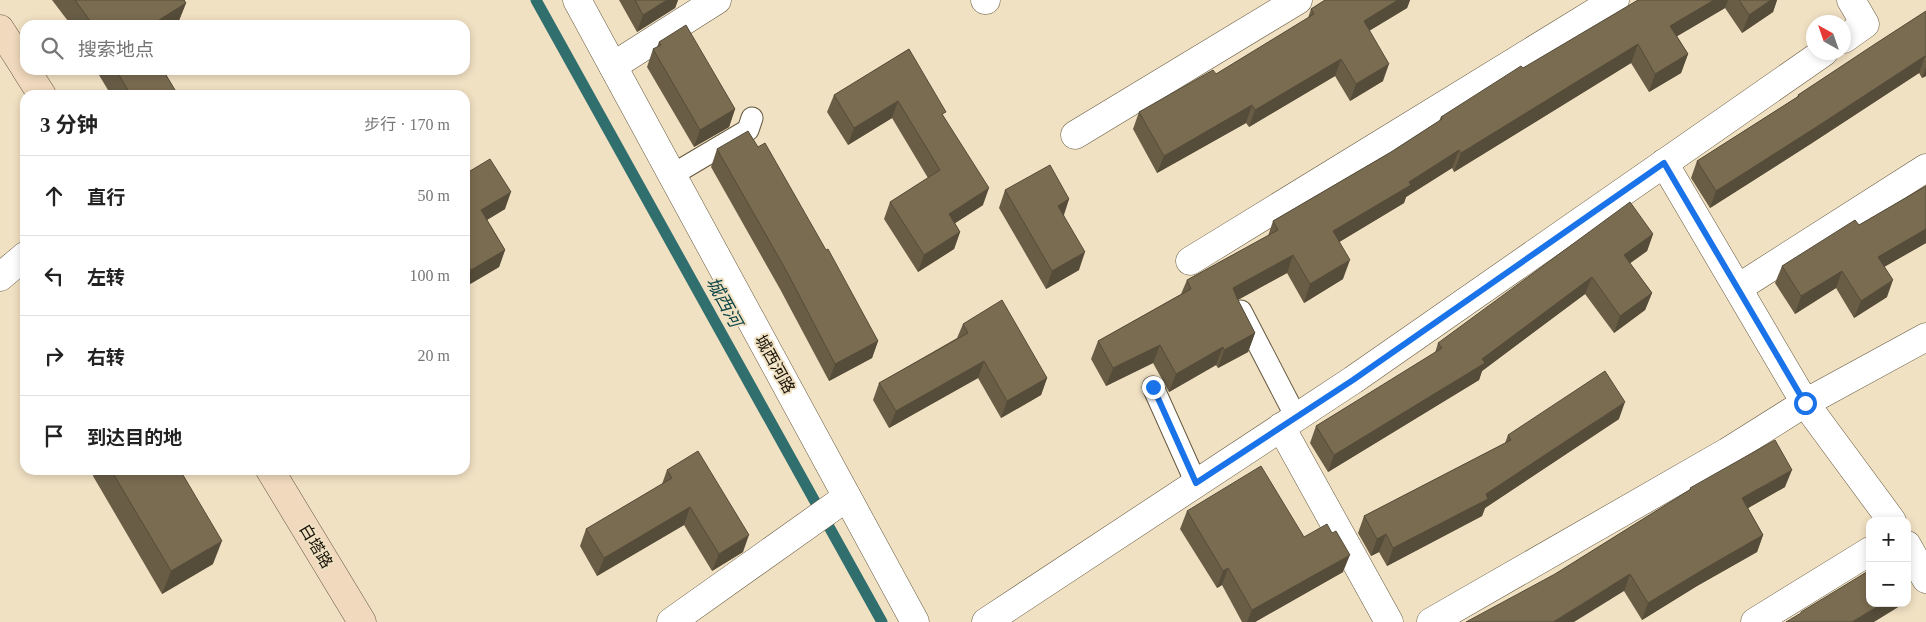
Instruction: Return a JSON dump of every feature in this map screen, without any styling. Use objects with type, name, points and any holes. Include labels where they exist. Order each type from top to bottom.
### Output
[{"type":"street","name":"城西河路","points":[[577,0],[672,175],[827,511],[915,622]]},
{"type":"street","points":[[613,66],[717,0]]},
{"type":"street","points":[[1075,135],[1298,0]]},
{"type":"street","points":[[1190,261],[1615,0]]},
{"type":"street","points":[[1850,0],[1865,24],[1851,34]]},
{"type":"street","points":[[0,29],[20,60]]},
{"type":"street","points":[[986,622],[1353,380],[1812,60]]},
{"type":"street","points":[[30,75],[39,90]]},
{"type":"street","points":[[1664,163],[1805,403],[1889,517]]},
{"type":"street","points":[[1738,288],[1926,168]]},
{"type":"street","points":[[0,277],[20,260]]},
{"type":"street","points":[[1431,622],[1718,457],[1805,403],[1926,338]]},
{"type":"street","points":[[1289,422],[1389,622]]},
{"type":"street","name":"白塔路","points":[[273,475],[362,622]]},
{"type":"street","points":[[671,622],[827,511]]},
{"type":"street","points":[[1911,552],[1926,579]]},
{"type":"street","points":[[1755,622],[1866,553]]},
{"type":"lane","points":[[672,175],[748,130],[752,118]]},
{"type":"lane","points":[[1241,310],[1289,422]]},
{"type":"lane","points":[[1153,387],[1196,483]]},
{"type":"building","points":[[75,0],[184,0],[186,3],[159,20],[89,20]]},
{"type":"building","points":[[635,0],[667,0],[643,15]]},
{"type":"building","points":[[1325,0],[1398,0],[1364,21],[1389,64],[1356,84],[1341,59],[1255,110],[1252,105],[1164,156],[1139,112],[1213,70],[1216,74],[1314,14],[1311,9]]},
{"type":"building","points":[[1638,0],[1714,0],[1670,26],[1688,54],[1655,74],[1638,44],[1461,153],[1459,150],[1409,182],[1411,185],[1333,231],[1350,260],[1310,284],[1293,255],[1233,288],[1255,333],[1224,350],[1223,347],[1176,374],[1160,345],[1113,368],[1098,341],[1191,289],[1187,280],[1278,230],[1273,221],[1391,152],[1442,119],[1441,117],[1521,66],[1523,68]]},
{"type":"building","points":[[1739,0],[1771,0],[1749,15]]},
{"type":"building","points":[[1926,11],[1926,57],[1716,191],[1697,161],[1799,96]]},
{"type":"building","points":[[686,25],[735,109],[700,130],[653,49],[661,45],[659,42]]},
{"type":"building","points":[[909,49],[946,112],[942,114],[989,188],[949,214],[960,232],[924,255],[890,202],[940,170],[898,101],[854,128],[834,95]]},
{"type":"building","points":[[119,75],[166,75],[175,90],[128,90]]},
{"type":"building","points":[[748,131],[758,147],[765,143],[826,250],[828,249],[878,341],[835,364],[787,272],[717,149]]},
{"type":"building","points":[[490,159],[511,192],[481,210],[505,250],[471,270],[470,268],[470,171]]},
{"type":"building","points":[[1050,165],[1069,199],[1058,206],[1085,252],[1052,271],[1005,190]]},
{"type":"building","points":[[1926,186],[1926,229],[1878,257],[1893,280],[1861,301],[1842,271],[1801,296],[1782,266],[1855,220],[1859,225]]},
{"type":"building","points":[[1630,202],[1653,234],[1624,255],[1652,293],[1620,316],[1592,277],[1482,359],[1485,363],[1334,455],[1316,426],[1442,348],[1438,343]]},
{"type":"building","points":[[1002,300],[1047,378],[1007,401],[984,361],[896,411],[879,383],[968,333],[963,324]]},
{"type":"building","points":[[1605,371],[1625,402],[1486,494],[1488,499],[1393,548],[1386,534],[1377,539],[1364,516],[1511,440],[1508,435]]},
{"type":"building","points":[[1775,440],[1792,470],[1742,498],[1763,535],[1648,603],[1630,574],[1553,622],[1466,622],[1555,574],[1690,488]]},
{"type":"building","points":[[698,451],[749,535],[719,554],[690,507],[604,558],[586,529],[672,478],[667,470]]},
{"type":"building","points":[[1261,466],[1304,537],[1327,524],[1332,533],[1336,531],[1350,555],[1252,610],[1228,568],[1223,571],[1187,511]]},
{"type":"building","points":[[114,475],[183,475],[222,541],[171,571]]},
{"type":"building","points":[[1866,572],[1866,607],[1876,607],[1852,622],[1786,622]]},
{"type":"waterway","name":"城西河","points":[[536,0],[882,622]]},
{"type":"route","points":[[1153,387],[1196,483],[1353,380],[1664,163],[1805,403]]}]
